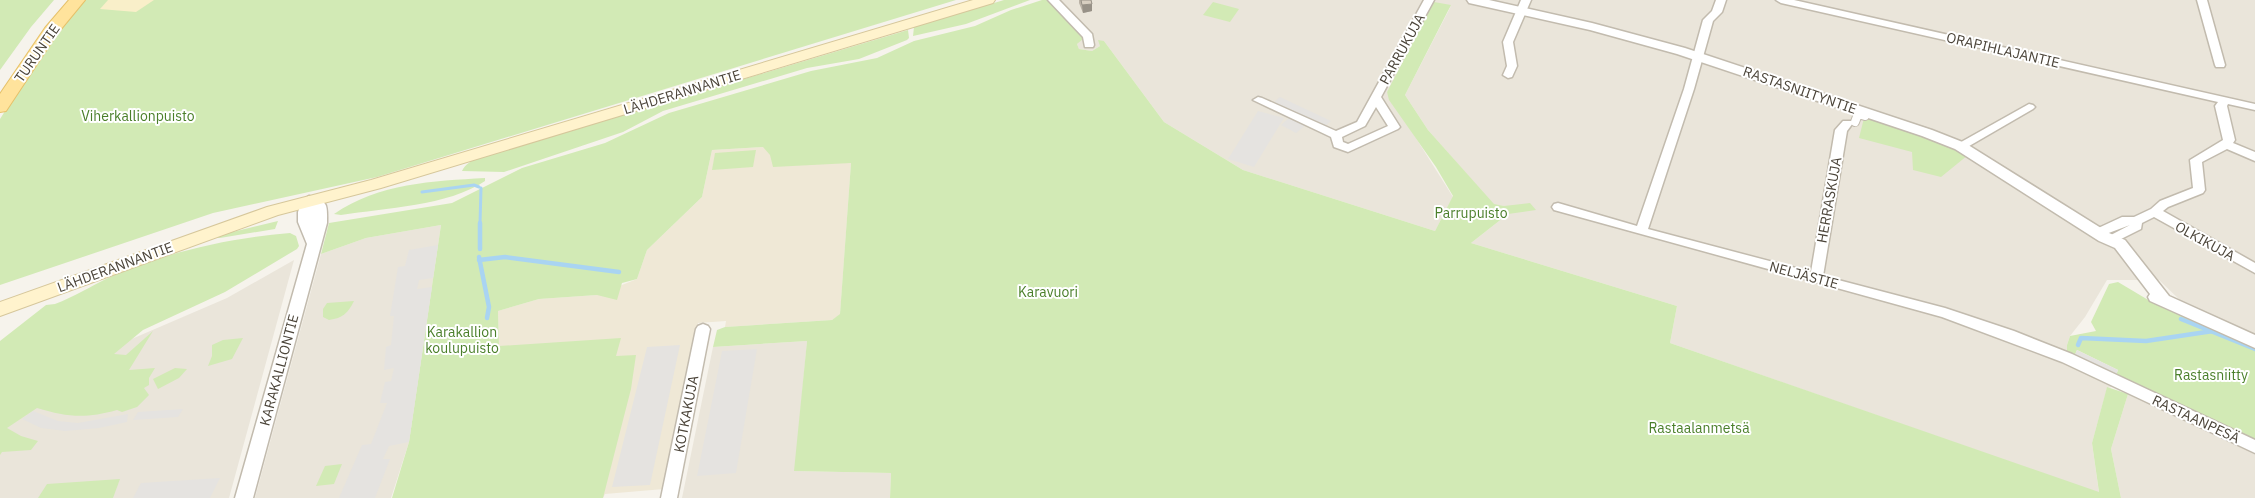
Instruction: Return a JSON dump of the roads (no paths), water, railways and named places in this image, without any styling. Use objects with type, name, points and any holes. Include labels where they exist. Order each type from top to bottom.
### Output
[{"type":"main road","name":"TURUNTIE","points":[[0,84],[39,28],[63,0]]},
{"type":"main road","name":"TURUNTIE","points":[[0,108],[51,31],[77,0]]},
{"type":"main road","name":"LÄHDERANNANTIE","points":[[0,309],[170,246],[232,226],[351,195],[375,184],[988,0]]},
{"type":"street","points":[[1053,0],[1088,36],[1090,45]]},
{"type":"street","name":"PARRUKUJA","points":[[1258,100],[1336,135],[1361,124],[1429,0]]},
{"type":"street","name":"RASTASNIITYNTIE","points":[[1473,0],[1524,5],[1600,29],[1698,56],[1960,146],[2105,237],[2104,240],[2140,286],[2164,301],[2255,342]]},
{"type":"street","points":[[1641,231],[1708,20],[1717,12],[1721,0]]},
{"type":"street","name":"ORAPIHLAJANTIE","points":[[1781,0],[2255,107]]},
{"type":"street","points":[[2202,0],[2220,65]]},
{"type":"street","points":[[1508,75],[1512,66],[1508,42],[1524,5]]},
{"type":"street","name":"PARRUKUJA","points":[[1336,135],[1338,144],[1348,148],[1394,127],[1376,98]]},
{"type":"street","points":[[2226,100],[2221,106],[2228,135],[2227,144]]},
{"type":"street","points":[[1960,146],[2029,107]]},
{"type":"street","points":[[1853,122],[1858,114],[1865,116]]},
{"type":"street","name":"HERRASKUJA","points":[[1816,279],[1841,130],[1853,122]]},
{"type":"street","points":[[2227,144],[2255,157]]},
{"type":"street","points":[[2105,237],[2137,226],[2136,221],[2155,212],[2164,204],[2199,190],[2196,160],[2227,144]]},
{"type":"street","name":"KARAKALLIONTIE","points":[[244,498],[314,243],[304,223],[311,205]]},
{"type":"street","name":"NELJÄSTIE","points":[[1558,207],[1945,313],[2009,335],[2067,358],[2137,392]]},
{"type":"street","name":"OLKIKUJA","points":[[2155,212],[2255,269]]},
{"type":"street","name":"KOTKAKUJA","points":[[669,498],[703,329]]},
{"type":"street","name":"RASTAANPESÄ","points":[[2137,392],[2255,447]]},
{"type":"waterway","points":[[422,192],[474,185],[479,187]]},
{"type":"waterway","points":[[480,224],[481,188]]},
{"type":"waterway","points":[[480,224],[480,249]]},
{"type":"waterway","points":[[480,260],[505,257],[619,272]]},
{"type":"waterway","points":[[480,260],[489,307],[487,318]]},
{"type":"waterway","points":[[2181,319],[2211,331]]},
{"type":"waterway","points":[[2078,345],[2081,338],[2146,341],[2211,331]]},
{"type":"waterway","points":[[2211,331],[2255,349]]},
{"type":"park label","name":"Viherkallionpuisto","points":[[138,116]]},
{"type":"park label","name":"Parrupuisto","points":[[1471,213]]},
{"type":"park label","name":"Karavuori","points":[[1048,292]]},
{"type":"park label","name":"Karakallion koulupuisto","points":[[462,340]]},
{"type":"park label","name":"Rastasniitty","points":[[2211,375]]},
{"type":"park label","name":"Rastaalanmetsä","points":[[1699,428]]}]
